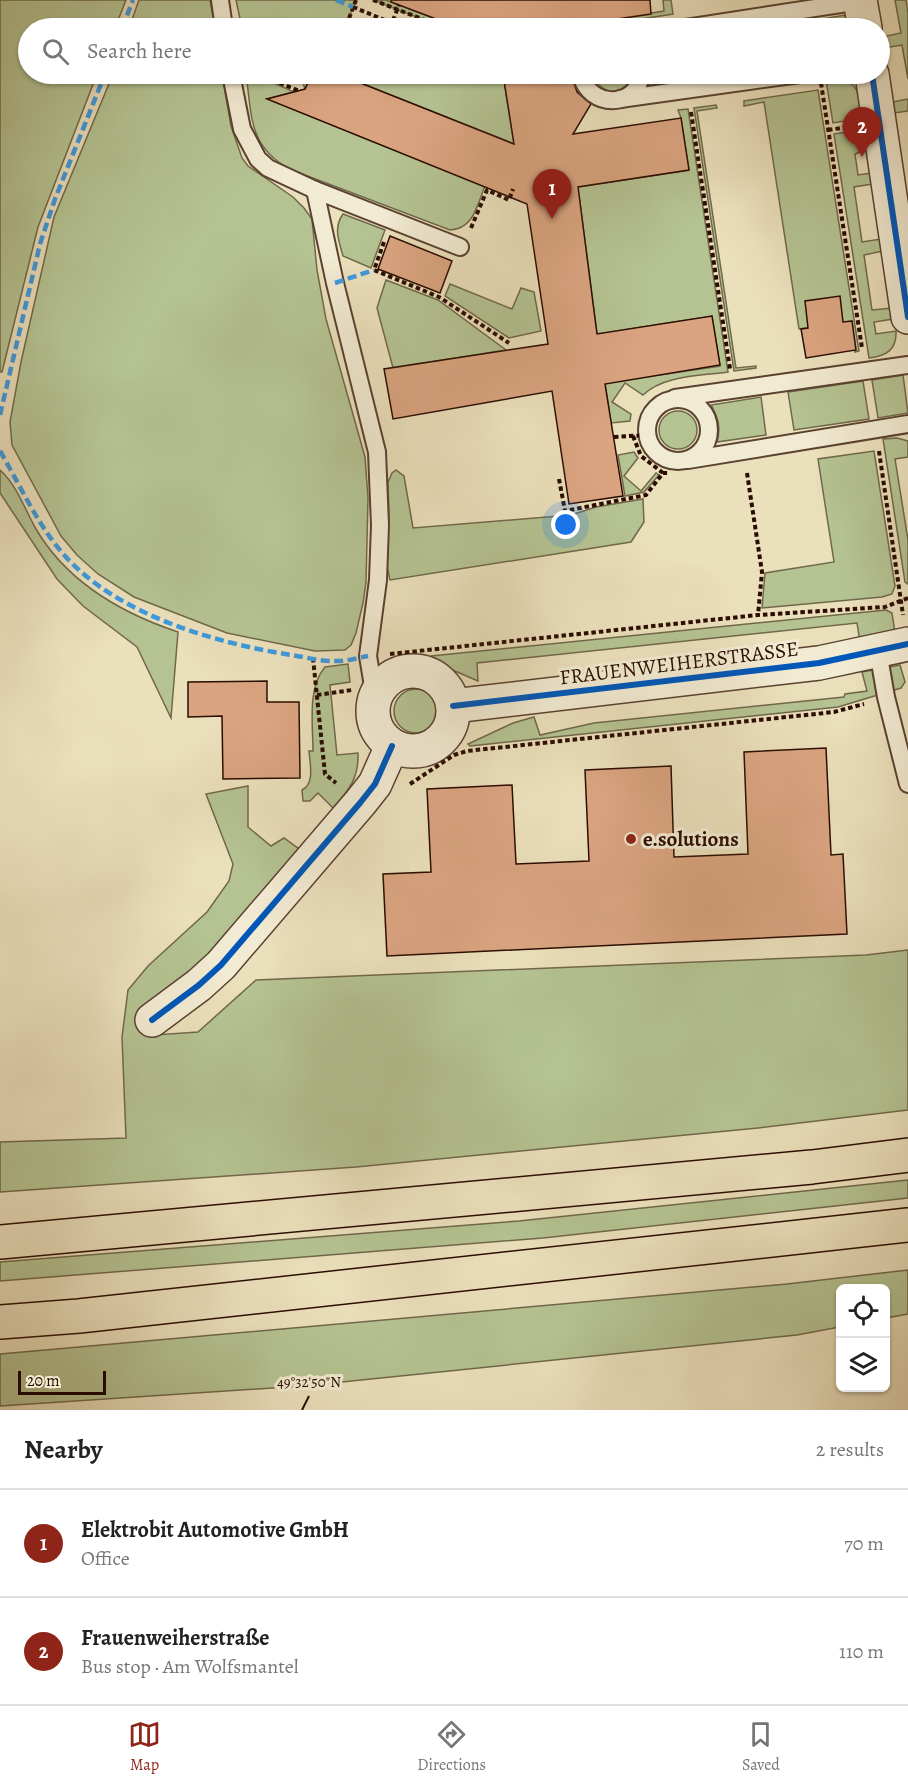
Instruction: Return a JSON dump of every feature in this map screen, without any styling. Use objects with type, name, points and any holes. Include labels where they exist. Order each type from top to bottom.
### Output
[{"type":"highway","points":[[0,1242],[800,1168],[908,1155]]},
{"type":"highway","points":[[0,1322],[79,1316],[908,1225]]},
{"type":"street","points":[[860,0],[863,18]]},
{"type":"street","points":[[873,84],[908,317]]},
{"type":"street","name":"FRAUENWEIHERSTRASSE","points":[[453,706],[819,663],[893,648]]},
{"type":"street","points":[[415,671],[439,680],[448,690],[453,706],[453,720],[447,733],[435,745],[421,751],[407,751],[392,746],[383,738],[376,727],[373,705],[376,689],[401,673],[415,671]]},
{"type":"street","points":[[152,1020],[199,985],[221,965],[375,784],[392,746]]},
{"type":"lane","points":[[220,0],[223,18]]},
{"type":"lane","points":[[748,18],[860,0]]},
{"type":"lane","points":[[233,84],[242,129],[258,159],[268,168],[315,190],[460,247]]},
{"type":"lane","points":[[584,84],[592,94],[609,101],[729,84]]},
{"type":"lane","points":[[620,99],[628,95],[638,84]]},
{"type":"lane","points":[[315,190],[335,283],[377,452],[380,525],[378,580],[368,656],[376,689]]},
{"type":"lane","points":[[908,365],[675,398],[662,402],[640,435],[663,458],[675,461],[908,424]]},
{"type":"lane","points":[[675,398],[696,405],[703,412],[706,420],[708,431],[704,444],[699,453],[688,460]]},
{"type":"lane","points":[[893,648],[886,697],[908,784]]},
{"type":"path","points":[[349,18],[356,0]]},
{"type":"path","points":[[373,0],[422,18]]},
{"type":"path","points":[[353,7],[380,18]]},
{"type":"path","points":[[394,18],[398,8]]},
{"type":"path","points":[[284,84],[299,90]]},
{"type":"path","points":[[687,90],[734,390]]},
{"type":"path","points":[[460,247],[474,224],[487,190],[509,200],[513,189]]},
{"type":"path","points":[[392,220],[374,270],[440,297],[509,343]]},
{"type":"path","points":[[614,437],[640,435],[640,456],[663,473],[673,473]]},
{"type":"path","points":[[746,464],[762,572],[758,615]]},
{"type":"path","points":[[559,479],[565,511],[646,495],[663,473]]},
{"type":"path","points":[[368,656],[758,615],[885,607],[908,598]]},
{"type":"path","points":[[313,658],[325,774],[360,803]]},
{"type":"path","points":[[317,695],[376,689]]},
{"type":"path","points":[[406,788],[423,774],[454,755],[467,752],[834,712],[886,697]]},
{"type":"green space","points":[[0,0],[126,0],[119,18],[18,18],[18,84],[93,84],[38,227],[2,372],[0,372]]},
{"type":"green space","points":[[139,0],[210,0],[213,18],[133,18]]},
{"type":"green space","points":[[236,0],[356,0],[349,18],[240,18]]},
{"type":"green space","points":[[373,0],[386,0],[434,18],[419,18]]},
{"type":"green space","points":[[663,0],[671,0],[673,14],[647,18],[620,18],[664,11]]},
{"type":"green space","points":[[895,0],[906,0],[908,79],[902,45],[890,47],[890,35],[901,33]]},
{"type":"green space","points":[[845,15],[845,18],[828,18]]},
{"type":"green space","points":[[109,84],[224,84],[231,126],[242,158],[248,166],[293,197],[312,219],[317,270],[326,319],[365,457],[368,498],[366,582],[356,633],[351,645],[345,650],[315,651],[227,633],[134,597],[98,574],[61,536],[12,445],[10,422],[21,362],[54,217]]},
{"type":"green space","points":[[247,84],[276,84],[294,92],[267,99],[485,186],[470,221],[458,229],[450,230],[289,169],[266,150],[254,128]]},
{"type":"green space","points":[[363,84],[505,84],[514,144]]},
{"type":"green space","points":[[598,84],[627,84],[612,92]]},
{"type":"green space","points":[[827,84],[852,84],[860,98],[863,118],[833,123]]},
{"type":"green space","points":[[818,90],[859,351],[855,352],[852,321],[799,329],[764,102],[744,106],[744,101]]},
{"type":"green space","points":[[908,99],[908,111],[894,113],[892,102]]},
{"type":"green space","points":[[716,105],[717,108],[697,111],[736,368],[756,366],[756,368],[734,371],[694,108]]},
{"type":"green space","points":[[688,109],[728,372],[672,380],[652,388],[643,395],[625,383],[612,402],[631,414],[630,421],[611,423],[605,383],[720,366],[712,316],[597,334],[578,187],[689,170],[678,110]]},
{"type":"green space","points":[[857,130],[860,152],[855,154],[858,175],[871,173],[873,184],[854,187],[862,242],[881,239],[883,251],[864,255],[872,310],[892,308],[893,319],[874,322],[876,334],[896,331],[895,343],[889,351],[881,356],[869,358],[834,134]]},
{"type":"green space","points":[[343,214],[385,230],[371,268],[343,256],[338,224]]},
{"type":"green space","points":[[386,280],[438,300],[506,350],[393,368],[377,308]]},
{"type":"green space","points":[[450,284],[512,309],[521,288],[534,292],[541,331],[509,338],[445,296]]},
{"type":"green space","points":[[903,375],[908,413],[878,418],[872,380]]},
{"type":"green space","points":[[863,381],[869,419],[794,430],[788,392]]},
{"type":"green space","points":[[761,397],[766,435],[717,442],[718,423],[711,405]]},
{"type":"green space","points":[[678,411],[691,417],[697,430],[691,443],[678,449],[665,443],[659,430],[665,417]]},
{"type":"green space","points":[[897,438],[908,441],[908,457],[895,459],[908,540],[908,584],[905,582],[883,439]]},
{"type":"green space","points":[[874,451],[895,586],[892,594],[882,597],[762,608],[765,573],[834,562],[818,459]]},
{"type":"green space","points":[[634,452],[638,458],[624,476],[641,491],[656,473],[659,475],[644,492],[625,496],[618,455]]},
{"type":"green space","points":[[0,470],[16,490],[36,529],[63,565],[97,593],[116,605],[178,632],[171,718],[137,647],[83,606],[57,579],[0,493]]},
{"type":"green space","points":[[396,470],[404,476],[413,528],[571,515],[596,507],[643,499],[644,522],[631,542],[390,580],[385,557],[389,517],[388,482]]},
{"type":"green space","points":[[886,610],[892,613],[895,633],[860,642],[857,623],[477,663],[478,681],[427,659],[431,656]]},
{"type":"green space","points":[[348,664],[350,682],[330,685],[337,755],[358,753],[358,762],[352,783],[333,808],[318,793],[310,801],[303,801],[302,790],[309,783],[310,778],[309,751],[313,751],[312,707],[319,676],[325,667]]},
{"type":"green space","points":[[900,665],[905,682],[901,688],[838,707],[470,746],[468,744],[513,723],[534,717],[540,735],[594,723],[844,697],[845,694],[867,691],[862,672]]},
{"type":"green space","points":[[416,689],[431,696],[438,711],[431,726],[416,733],[401,726],[394,711],[401,696]]},
{"type":"green space","points":[[248,786],[248,827],[271,846],[284,838],[299,849],[227,934],[155,1035],[198,1032],[256,980],[866,955],[908,950],[908,1110],[758,1128],[356,1167],[0,1192],[0,1142],[126,1138],[122,1037],[128,990],[148,966],[207,912],[229,881],[233,864],[206,794]]},
{"type":"green space","points":[[908,1180],[908,1198],[543,1238],[0,1281],[0,1262],[519,1221]]},
{"type":"green space","points":[[908,1270],[908,1314],[890,1317],[890,1284],[836,1284],[836,1328],[797,1335],[303,1386],[0,1406],[0,1354],[787,1284]]},
{"type":"building","points":[[391,0],[650,0],[651,14],[624,18],[433,18],[391,2]]},
{"type":"building","points":[[307,84],[363,84],[514,144],[505,84],[574,84],[577,92],[591,104],[573,134],[681,118],[689,170],[578,187],[597,334],[712,316],[720,365],[605,384],[623,496],[569,504],[552,391],[393,419],[384,369],[548,344],[527,204],[267,99],[305,89]]},
{"type":"building","points":[[390,236],[452,261],[440,293],[378,269]]},
{"type":"building","points":[[840,296],[843,322],[852,321],[856,350],[806,358],[801,329],[808,328],[805,301]]},
{"type":"building","points":[[267,681],[267,702],[299,702],[300,778],[223,779],[222,716],[188,717],[188,682]]},
{"type":"building","name":"e.solutions","points":[[826,748],[831,855],[843,854],[847,934],[387,956],[383,874],[431,872],[427,789],[512,785],[516,864],[589,861],[585,770],[671,766],[674,857],[748,854],[744,752]]},
{"type":"marked path","points":[[126,18],[133,0]]},
{"type":"marked path","points":[[336,0],[353,7]]},
{"type":"marked path","points":[[0,415],[40,244],[55,199],[101,84]]},
{"type":"marked path","points":[[335,283],[374,270]]},
{"type":"marked path","points":[[0,451],[38,519],[55,544],[87,577],[112,595],[169,623],[231,643],[326,661],[368,656]]},
{"type":"cycle path","points":[[873,84],[908,317]]},
{"type":"cycle path","points":[[453,706],[819,663],[908,644]]},
{"type":"cycle path","points":[[152,1020],[199,985],[221,965],[375,784],[392,746]]},
{"type":"place","name":"Frauenweiherstraße","points":[[862,157]]},
{"type":"place","name":"Elektrobit Automotive GmbH","points":[[552,219]]},
{"type":"place","name":"e.solutions","points":[[631,839]]}]
